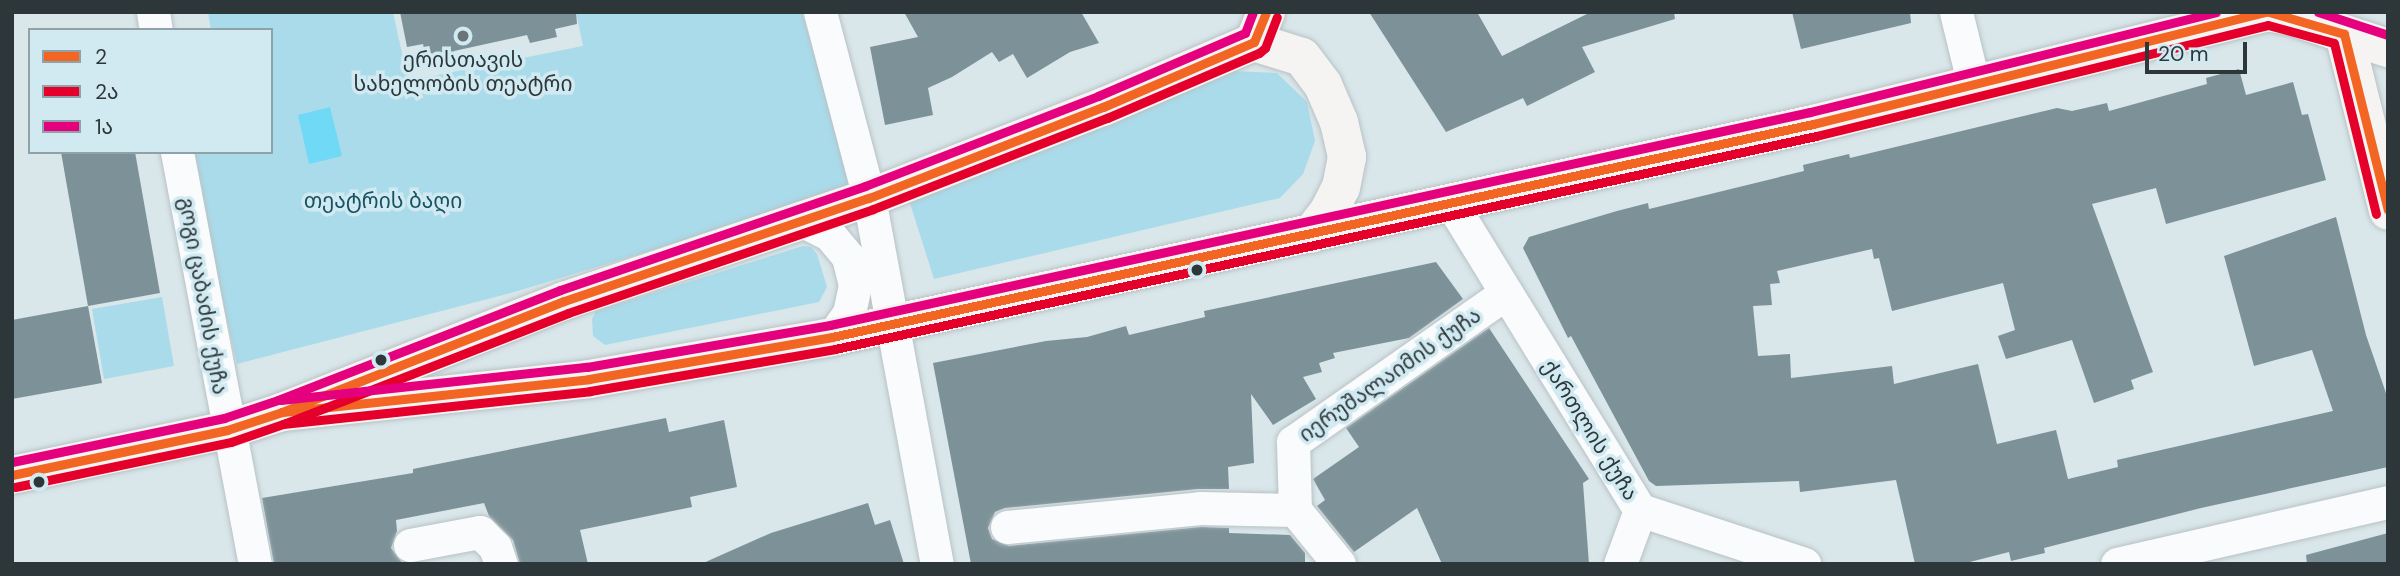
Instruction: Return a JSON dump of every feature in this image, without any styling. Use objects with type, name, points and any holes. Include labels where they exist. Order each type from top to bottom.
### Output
[{"type":"main road","points":[[282,412],[589,379],[832,337],[1311,234],[1974,86],[2268,12],[2293,17],[2388,48]]},
{"type":"main road","points":[[12,475],[228,430],[282,412],[564,301],[869,198],[1103,107],[1260,27],[1302,57],[1323,85],[1339,122],[1347,157],[1341,187],[1329,211],[1311,234]]},
{"type":"main road","points":[[2344,34],[2388,211]]},
{"type":"street","points":[[820,12],[869,198],[937,564]]},
{"type":"street","points":[[1956,12],[1974,86]]},
{"type":"street","name":"გოგი ცაბაძის ქუჩა","points":[[177,154],[255,564]]},
{"type":"street","name":"ქართლის ქუჩა","points":[[1451,203],[1640,510],[1804,564]]},
{"type":"street","points":[[803,221],[830,234],[848,257],[855,285],[849,313],[832,337]]},
{"type":"street","name":"იერუშალაიმის ქუჩა","points":[[1295,510],[1293,442],[1506,293]]},
{"type":"street","points":[[2117,564],[2388,502]]},
{"type":"street","points":[[1007,527],[1200,508],[1295,510],[1339,564]]},
{"type":"street","points":[[1620,564],[1640,510]]},
{"type":"street","points":[[410,545],[480,532],[495,547],[501,564]]},
{"type":"green space","name":"თეატრის ბაღი","points":[[208,12],[393,12],[408,81],[583,46],[576,12],[802,12],[853,189],[511,293],[237,364],[195,154],[273,154],[273,28],[211,28]]},
{"type":"green space","points":[[1233,71],[1277,73],[1307,102],[1315,141],[1303,174],[1280,198],[934,279],[908,197]]},
{"type":"green space","points":[[803,246],[811,247],[817,254],[827,287],[819,302],[605,345],[593,336],[592,319],[596,311]]},
{"type":"green space","points":[[162,297],[174,366],[104,379],[92,309]]},
{"type":"water","points":[[330,107],[342,156],[309,164],[298,115]]},
{"type":"building","name":"ერისთავის სახელობის თეატრი","points":[[400,12],[576,12],[577,24],[555,29],[557,37],[530,43],[527,35],[454,51],[455,56],[427,62],[423,44],[407,47]]},
{"type":"building","points":[[904,12],[1081,12],[1099,43],[1070,52],[1027,78],[1013,54],[999,62],[992,52],[952,77],[928,88],[933,115],[885,125],[870,47],[918,37]]},
{"type":"building","points":[[1369,12],[1477,12],[1502,56],[1591,12],[1674,12],[1675,19],[1582,47],[1595,72],[1527,106],[1523,98],[1446,132]]},
{"type":"building","points":[[1792,12],[1910,12],[1911,23],[1801,49]]},
{"type":"building","points":[[2239,69],[2246,95],[2293,82],[2302,115],[2308,114],[2326,180],[2166,224],[2156,188],[2092,204],[2153,372],[2131,380],[2134,389],[2094,403],[2072,340],[2006,359],[1998,336],[2015,330],[2003,283],[1892,311],[1879,258],[1874,259],[1872,249],[1777,271],[1780,283],[1770,284],[1772,305],[1753,306],[1758,356],[1790,354],[1791,378],[1892,366],[1894,384],[1978,364],[1997,444],[2056,430],[2068,479],[2118,467],[2117,460],[2333,411],[2312,350],[2254,366],[2224,256],[2336,217],[2366,335],[2388,399],[2388,467],[2201,508],[2044,548],[2045,553],[2011,561],[2009,552],[1962,564],[1915,564],[1896,480],[1800,492],[1799,481],[1656,486],[1649,481],[1571,336],[1568,338],[1523,248],[1529,237],[1648,203],[1649,209],[1804,171],[1803,165],[1849,154],[1850,158],[2057,108],[2072,111],[2107,103],[2109,111],[2207,84],[2206,78]]},
{"type":"building","points":[[61,154],[135,154],[160,293],[88,306]]},
{"type":"building","points":[[1436,262],[1463,299],[1409,338],[1333,353],[1335,358],[1319,363],[1322,372],[1303,377],[1316,399],[1273,425],[1251,394],[1254,463],[1228,467],[1229,489],[1198,489],[1005,508],[995,512],[988,528],[992,539],[1009,546],[1201,527],[1229,528],[1229,533],[1290,535],[1305,553],[1305,564],[971,564],[933,363],[1046,341],[1087,337],[1126,326],[1129,335],[1205,317],[1204,311]]},
{"type":"building","points":[[88,306],[102,383],[12,399],[12,320]]},
{"type":"building","points":[[1489,328],[1589,479],[1583,483],[1589,564],[1442,564],[1417,508],[1354,552],[1317,506],[1325,500],[1313,479],[1359,447],[1346,428]]},
{"type":"building","points":[[666,418],[669,432],[724,420],[737,487],[690,497],[692,507],[580,530],[588,564],[520,564],[513,540],[489,516],[484,503],[396,520],[397,531],[391,548],[403,564],[274,564],[262,498],[413,473],[413,469]]},
{"type":"building","points":[[868,503],[875,525],[890,520],[904,564],[701,564],[771,533]]},
{"type":"building","points":[[2388,533],[2388,564],[2307,564],[2306,555]]},
{"type":"transit line","name":"1ა","points":[[12,462],[224,418],[278,400],[560,290],[865,186],[1098,96],[1245,33],[1253,12]]},
{"type":"transit line","name":"2","points":[[12,475],[227,430],[282,412],[564,301],[869,198],[1103,107],[1254,42],[1266,12]]},
{"type":"transit line","name":"1ა","points":[[281,400],[587,367],[830,325],[1810,112],[2216,12]]},
{"type":"transit line","name":"2","points":[[282,412],[589,379],[832,337],[1813,124],[2267,12]]},
{"type":"transit line","name":"2","points":[[2269,12],[2344,34],[2388,210]]},
{"type":"transit line","name":"1ა","points":[[2318,12],[2388,35]]},
{"type":"transit line","name":"2ა","points":[[15,487],[231,442],[568,313],[873,209],[1107,118],[1259,53],[1265,48],[1277,17]]},
{"type":"transit line","name":"2ა","points":[[283,424],[590,391],[835,349],[1816,136],[2268,25],[2334,43],[2376,214]]},
{"type":"place","name":"ერისთავის სახელობის თეატრი","points":[[463,36]]}]
